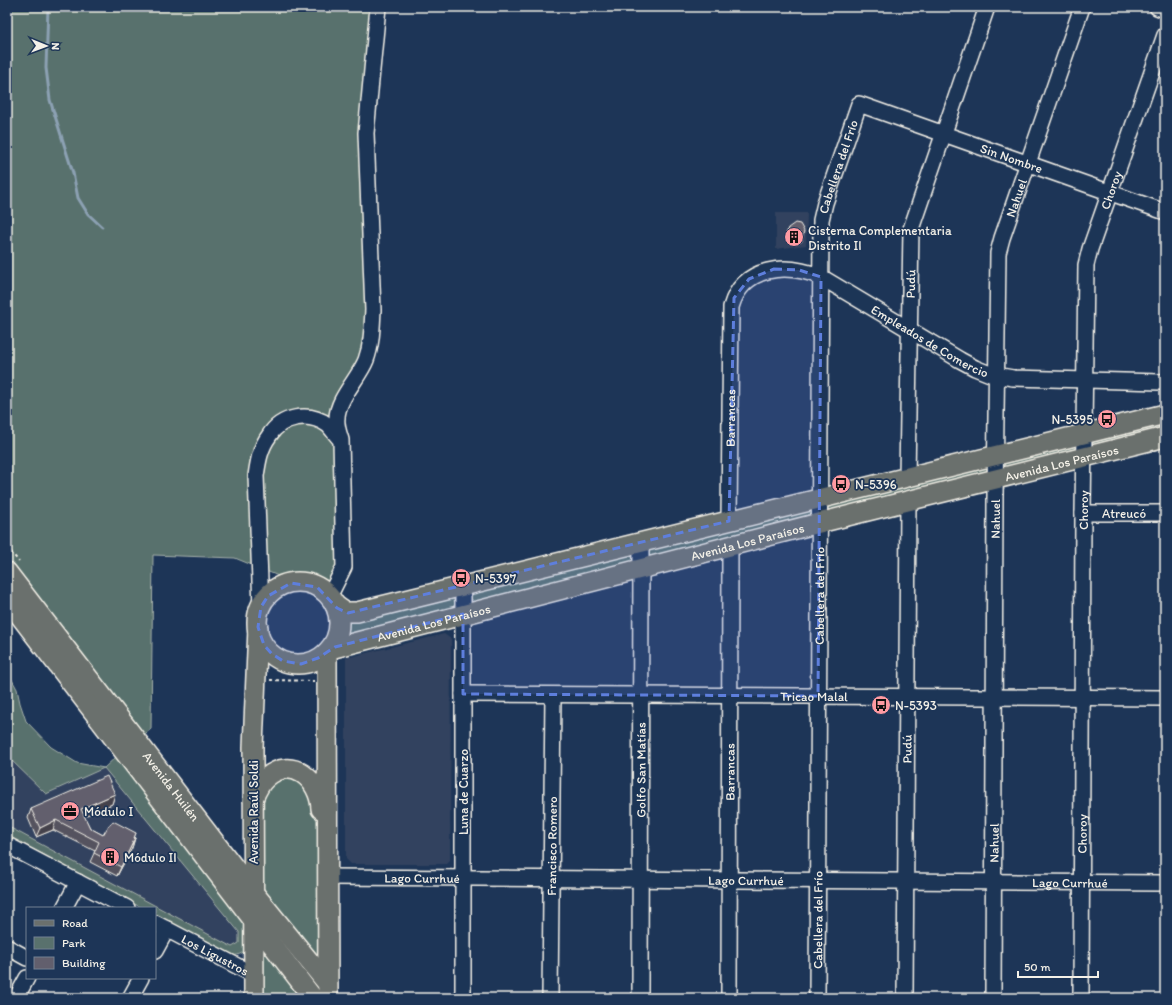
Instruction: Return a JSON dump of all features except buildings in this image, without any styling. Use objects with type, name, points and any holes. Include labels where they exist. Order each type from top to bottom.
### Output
[{"type":"main road","name":"Avenida Los Paraísos","points":[[1165,414],[354,613],[342,611],[322,590],[310,584],[291,583],[273,591],[264,601],[261,607],[258,627],[264,645],[272,654],[283,661],[294,664],[307,663],[318,658],[329,650],[463,614],[819,523],[1165,437]]},
{"type":"main road","name":"Avenida Huilén","points":[[7,572],[253,892],[327,991]]},
{"type":"main road","name":"Avenida Huilén","points":[[7,599],[313,998]]},
{"type":"main road","points":[[327,991],[329,650],[336,640],[339,629],[339,619],[332,601]]},
{"type":"main road","name":"Avenida Raúl Soldi","points":[[252,989],[253,724],[258,627]]},
{"type":"main road","points":[[253,800],[262,782],[275,772],[288,769],[304,774],[313,782],[319,794],[322,823],[327,843]]},
{"type":"main road","points":[[227,859],[237,862],[249,857],[253,843]]},
{"type":"street","points":[[332,601],[344,567],[340,440],[336,417],[344,398],[361,370],[366,358],[372,327],[373,310],[366,133],[378,7]]},
{"type":"street","name":"Pudú","points":[[907,477],[911,229],[987,7]]},
{"type":"street","name":"Nahuel","points":[[993,998],[995,479],[999,248],[1082,7]]},
{"type":"street","points":[[1157,7],[1165,10]]},
{"type":"street","name":"Choroy","points":[[1082,998],[1083,513],[1086,265],[1090,249],[1165,35]]},
{"type":"street","name":"Sin Nombre","points":[[859,104],[1165,212]]},
{"type":"street","name":"Cabellera del Frío","points":[[817,998],[821,226],[824,209],[859,104]]},
{"type":"street","name":"Empleados de Comercio","points":[[731,315],[734,298],[737,291],[743,284],[757,275],[774,269],[807,272],[821,277],[974,368],[997,376],[1021,379],[1084,381],[1165,381]]},
{"type":"street","name":"Barrancas","points":[[729,521],[731,315]]},
{"type":"street","points":[[261,607],[256,476],[258,459],[263,446],[269,435],[277,426],[289,419],[299,416],[319,420],[328,425],[340,440]]},
{"type":"street","name":"Pudú","points":[[906,998],[908,501]]},
{"type":"street","name":"Atreucó","points":[[1083,513],[1165,513]]},
{"type":"street","name":"Golfo San Matías","points":[[640,998],[641,543]]},
{"type":"street","name":"Barrancas","points":[[729,998],[730,546]]},
{"type":"street","name":"Luna de Cuarzo","points":[[463,586],[463,998]]},
{"type":"street","name":"Tricao Malal","points":[[463,694],[1165,698]]},
{"type":"street","name":"Francisco Romero","points":[[550,998],[553,695]]},
{"type":"street","points":[[7,844],[125,907]]},
{"type":"street","name":"Lago Currhué","points":[[327,878],[1165,883]]},
{"type":"street","points":[[65,907],[78,882]]},
{"type":"street","points":[[156,947],[161,926]]},
{"type":"street","name":"Los Ligustros","points":[[161,926],[252,989]]},
{"type":"street","points":[[7,947],[26,957]]},
{"type":"street","points":[[16,998],[26,979]]},
{"type":"street","points":[[130,998],[140,979]]},
{"type":"street","name":"Avenida Huilén","points":[[327,991],[339,998]]},
{"type":"path","points":[[269,680],[319,681]]},
{"type":"highlighted area","points":[[774,269],[799,270],[821,277],[818,696],[463,694],[463,614],[335,647],[318,658],[301,664],[283,661],[272,654],[264,645],[258,627],[261,607],[268,596],[291,583],[317,587],[337,608],[348,613],[729,521],[734,298],[749,279]]},
{"type":"shaded area","points":[[776,213],[807,213],[806,245],[776,249]]},
{"type":"shaded area","points":[[444,634],[451,639],[450,860],[446,864],[351,864],[346,859],[346,658]]},
{"type":"shaded area","points":[[7,756],[46,794],[104,768],[239,932],[239,943],[232,948],[7,826]]},
{"type":"green space","points":[[7,7],[378,7],[367,113],[372,327],[344,398],[344,567],[329,597],[235,558],[153,555],[151,729],[141,737],[7,564]]},
{"type":"green space","points":[[1165,421],[1165,430],[1092,446],[1091,442]]},
{"type":"green space","points":[[1074,444],[1076,447],[1075,451],[1008,467],[1003,463]]},
{"type":"green space","points":[[986,465],[988,470],[985,472],[829,512],[826,509],[827,504]]},
{"type":"green space","points":[[810,509],[812,512],[811,516],[650,557],[648,554],[648,550]]},
{"type":"green space","points":[[631,554],[633,562],[475,603],[471,598],[473,592]]},
{"type":"green space","points":[[453,597],[455,604],[452,608],[345,636],[344,635],[343,618]]},
{"type":"green space","points":[[7,674],[10,676],[17,689],[26,721],[51,747],[77,763],[104,768],[46,794],[7,756]]},
{"type":"green space","points":[[118,755],[244,917],[246,949],[242,953],[238,955],[228,954],[156,916],[156,907],[140,907],[7,835],[7,826],[232,947],[239,943],[239,932],[104,768]]},
{"type":"green space","points":[[292,772],[318,804],[319,953],[315,954],[261,891],[260,791]]},
{"type":"green space","points":[[267,952],[307,998],[260,998],[263,953]]},
{"type":"waterway","points":[[48,7],[46,68],[50,100],[73,173],[78,198],[88,214],[102,227]]},
{"type":"place","name":"Cisterna Complementaria Distrito II","points":[[794,237]]},
{"type":"place","name":"N-5395","points":[[1107,419]]},
{"type":"place","name":"N-5396","points":[[841,484]]},
{"type":"place","name":"N-5397","points":[[461,578]]},
{"type":"place","name":"N-5393","points":[[881,705]]},
{"type":"place","name":"Módulo I","points":[[70,811]]},
{"type":"place","name":"Módulo II","points":[[110,857]]}]
